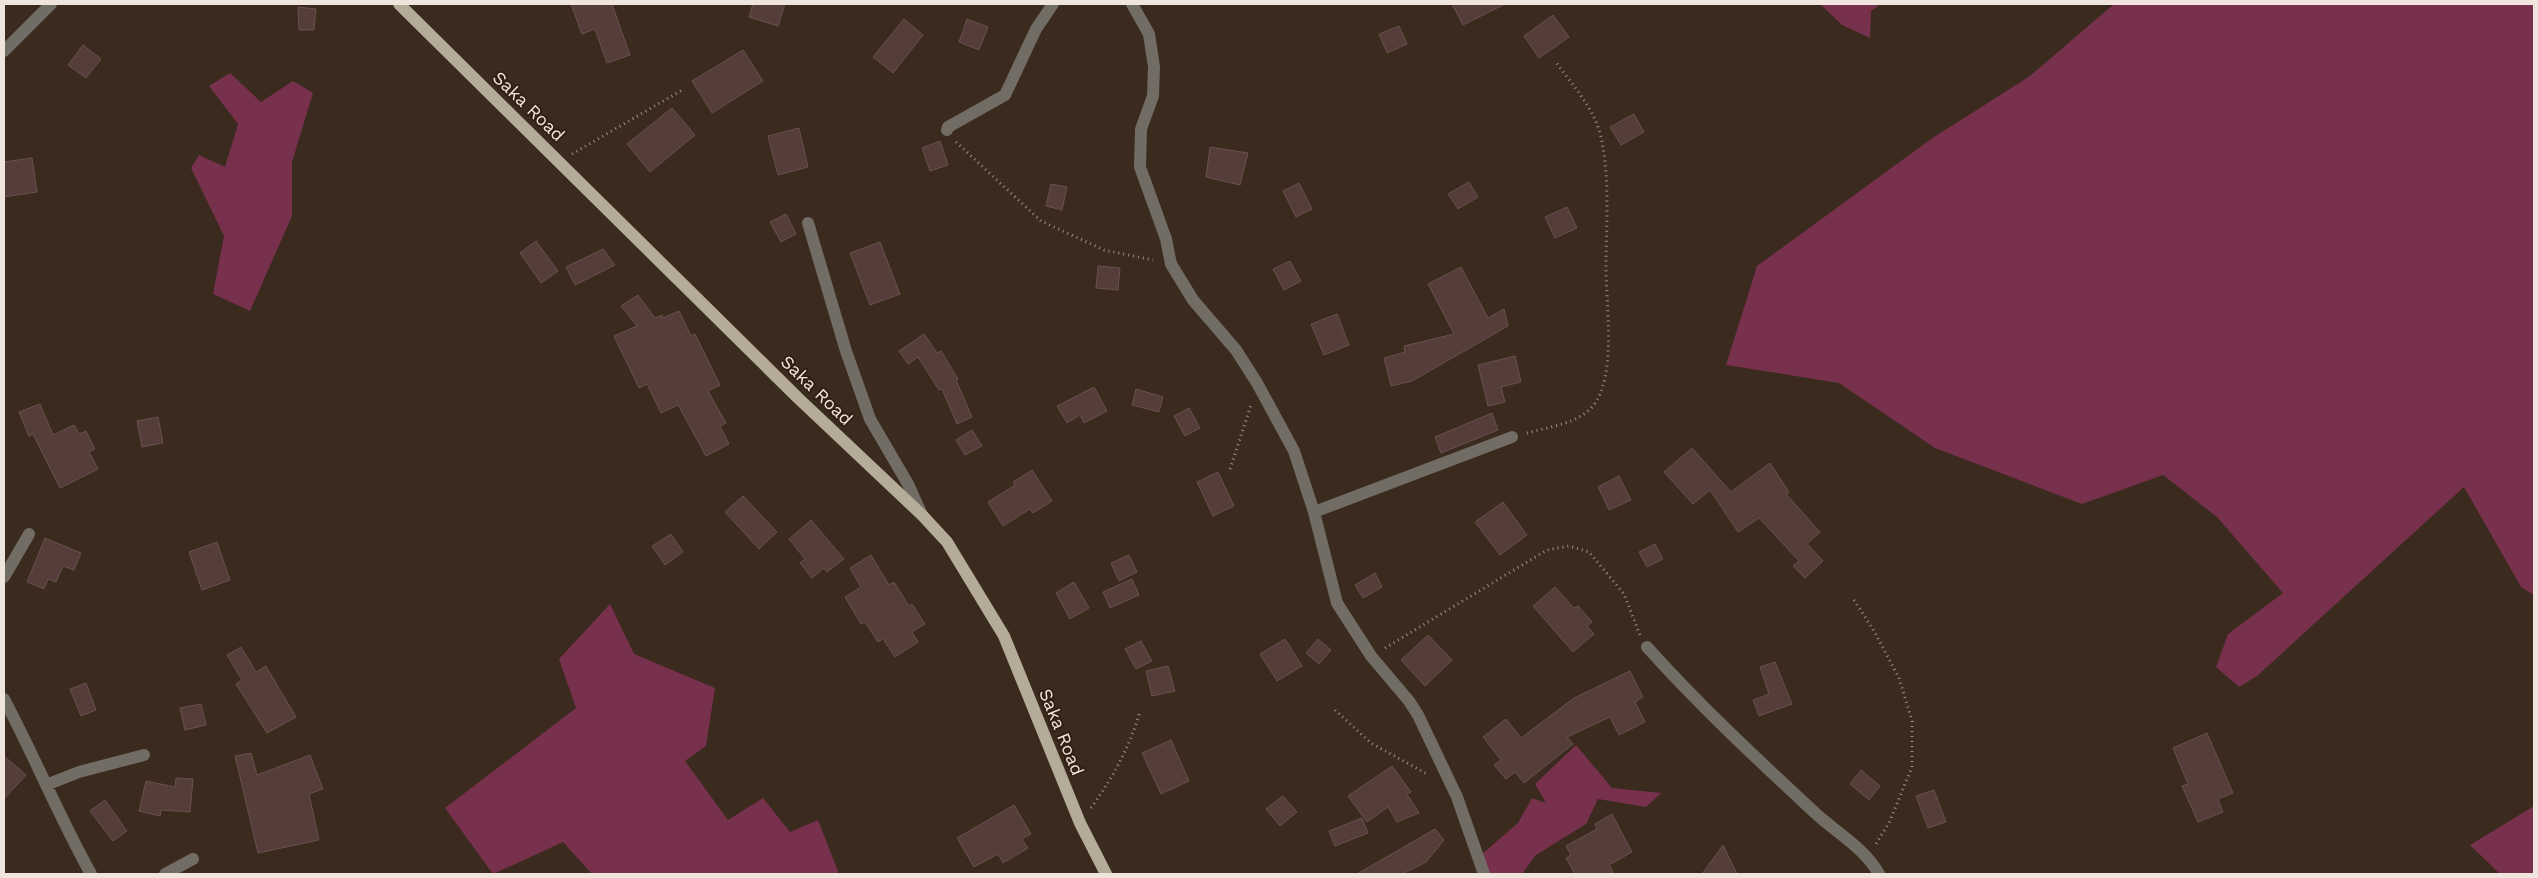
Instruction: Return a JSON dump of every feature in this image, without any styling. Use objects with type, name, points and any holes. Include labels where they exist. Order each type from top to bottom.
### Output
[{"type":"main road","name":"Saka Road","points":[[399,4],[798,398],[922,515],[947,542],[1004,636],[1080,823],[1106,874]]},
{"type":"street","points":[[4,51],[51,4]]},
{"type":"street","points":[[947,130],[948,127],[1005,95],[1036,29],[1053,4]]},
{"type":"street","points":[[1132,4],[1150,34],[1154,67],[1153,96],[1141,129],[1140,167],[1166,239],[1171,264],[1193,300],[1236,350],[1257,382],[1294,451],[1314,512],[1336,603],[1371,656],[1409,701],[1421,722],[1457,797],[1484,874]]},
{"type":"street","points":[[808,223],[846,351],[870,419],[908,484],[922,515]]},
{"type":"street","points":[[1314,512],[1512,437]]},
{"type":"street","points":[[4,577],[29,534]]},
{"type":"street","points":[[1648,647],[1689,694],[1727,727],[1744,747],[1816,814],[1870,859],[1879,874]]},
{"type":"street","points":[[4,699],[29,746],[64,826],[91,874]]},
{"type":"street","points":[[46,785],[79,772],[144,755]]},
{"type":"street","points":[[165,874],[192,859]]},
{"type":"path","points":[[1512,437],[1566,422],[1580,416],[1592,406],[1600,393],[1609,334],[1602,142],[1592,113],[1555,61]]},
{"type":"path","points":[[560,161],[684,89]]},
{"type":"path","points":[[947,130],[994,179],[1041,221],[1104,250],[1171,264]]},
{"type":"path","points":[[1230,469],[1257,382]]},
{"type":"path","points":[[1371,656],[1547,550],[1569,546],[1589,552],[1624,594],[1637,629],[1648,647]]},
{"type":"path","points":[[1854,600],[1874,631],[1899,678],[1912,721],[1912,766],[1889,823],[1876,842],[1870,859]]},
{"type":"path","points":[[1335,710],[1371,742],[1429,775]]},
{"type":"path","points":[[1080,823],[1114,776],[1134,734],[1140,711]]},
{"type":"shaded area","points":[[1820,4],[1881,4],[1871,11],[1870,38],[1842,25]]},
{"type":"shaded area","points":[[2114,4],[2534,4],[2534,595],[2521,587],[2464,487],[2257,676],[2239,687],[2216,667],[2228,634],[2283,593],[2217,517],[2163,475],[2082,504],[1935,448],[1839,383],[1726,365],[1757,266],[1931,139],[2030,76]]},
{"type":"shaded area","points":[[230,73],[261,102],[293,81],[313,93],[292,162],[292,216],[250,311],[213,294],[224,236],[191,168],[199,155],[225,167],[238,124],[209,86]]},
{"type":"shaded area","points":[[610,604],[634,654],[715,688],[706,746],[685,761],[728,820],[763,798],[790,832],[818,820],[839,874],[592,874],[563,842],[493,874],[445,808],[576,708],[559,659]]},
{"type":"shaded area","points":[[1576,745],[1612,788],[1661,793],[1646,807],[1598,799],[1586,824],[1536,855],[1522,874],[1488,874],[1482,854],[1518,823],[1532,798],[1546,803],[1535,784]]},
{"type":"shaded area","points":[[2534,806],[2534,874],[2500,874],[2470,845]]},
{"type":"building","points":[[571,4],[612,4],[630,55],[607,63],[595,29],[582,34]]},
{"type":"building","points":[[753,4],[785,4],[778,26],[749,17]]},
{"type":"building","points":[[1452,4],[1505,4],[1463,25]]},
{"type":"building","points":[[298,7],[316,9],[314,30],[299,30]]},
{"type":"building","points":[[1553,15],[1569,37],[1539,58],[1524,36]]},
{"type":"building","points":[[904,19],[923,35],[893,73],[873,57]]},
{"type":"building","points":[[967,19],[988,27],[979,50],[959,42]]},
{"type":"building","points":[[1399,26],[1407,44],[1387,53],[1379,34]]},
{"type":"building","points":[[83,45],[101,59],[86,78],[68,65]]},
{"type":"building","points":[[743,50],[763,81],[712,113],[692,81]]},
{"type":"building","points":[[672,108],[695,135],[650,172],[627,144]]},
{"type":"building","points":[[1634,114],[1644,132],[1621,145],[1610,127]]},
{"type":"building","points":[[799,128],[808,167],[778,175],[768,136]]},
{"type":"building","points":[[940,141],[948,165],[930,171],[922,148]]},
{"type":"building","points":[[1210,147],[1248,153],[1240,185],[1206,177]]},
{"type":"building","points":[[32,158],[37,192],[4,197],[4,162]]},
{"type":"building","points":[[1469,182],[1478,197],[1458,209],[1448,194]]},
{"type":"building","points":[[1299,183],[1312,209],[1296,217],[1283,191]]},
{"type":"building","points":[[1051,184],[1067,187],[1062,210],[1046,206]]},
{"type":"building","points":[[1567,207],[1577,228],[1555,238],[1545,217]]},
{"type":"building","points":[[786,214],[796,234],[781,242],[770,222]]},
{"type":"building","points":[[536,241],[558,271],[541,283],[520,253]]},
{"type":"building","points":[[880,242],[900,294],[870,305],[850,253]]},
{"type":"building","points":[[603,249],[615,265],[575,285],[566,267]]},
{"type":"building","points":[[1290,261],[1301,281],[1284,290],[1273,269]]},
{"type":"building","points":[[1098,266],[1120,268],[1118,290],[1096,288]]},
{"type":"building","points":[[1461,267],[1488,318],[1504,309],[1508,326],[1412,381],[1391,386],[1384,358],[1405,352],[1404,346],[1454,334],[1428,284]]},
{"type":"building","points":[[638,295],[655,318],[662,315],[663,318],[679,311],[691,336],[695,334],[720,385],[708,391],[726,423],[720,426],[729,444],[706,456],[678,405],[661,413],[647,384],[639,388],[614,336],[637,326],[621,306]]},
{"type":"building","points":[[1337,314],[1349,345],[1324,355],[1311,324]]},
{"type":"building","points":[[924,334],[937,353],[941,351],[958,379],[956,380],[972,417],[957,424],[942,389],[939,390],[918,357],[908,364],[899,351]]},
{"type":"building","points":[[1515,356],[1521,382],[1501,387],[1505,402],[1488,406],[1478,365]]},
{"type":"building","points":[[1094,387],[1107,411],[1084,423],[1080,415],[1067,423],[1057,406]]},
{"type":"building","points":[[1136,389],[1163,397],[1159,412],[1132,405]]},
{"type":"building","points":[[40,404],[53,435],[74,425],[79,434],[86,431],[95,449],[89,452],[98,469],[60,488],[33,434],[29,436],[19,412]]},
{"type":"building","points":[[1189,408],[1200,428],[1185,436],[1174,416]]},
{"type":"building","points":[[1492,413],[1498,430],[1441,453],[1435,437]]},
{"type":"building","points":[[158,417],[163,443],[142,447],[137,421]]},
{"type":"building","points":[[972,430],[982,446],[965,455],[956,440]]},
{"type":"building","points":[[1692,448],[1731,492],[1770,463],[1789,492],[1786,494],[1820,532],[1807,544],[1823,561],[1805,578],[1793,566],[1799,561],[1759,518],[1738,532],[1710,490],[1693,504],[1664,472]]},
{"type":"building","points":[[1032,470],[1052,501],[1033,513],[1030,509],[1003,526],[988,502],[1015,485],[1013,482]]},
{"type":"building","points":[[1218,472],[1234,506],[1213,516],[1197,482]]},
{"type":"building","points":[[1619,476],[1631,500],[1609,510],[1598,487]]},
{"type":"building","points":[[743,496],[777,532],[759,549],[725,512]]},
{"type":"building","points":[[1503,502],[1527,535],[1500,555],[1475,522]]},
{"type":"building","points":[[811,520],[844,559],[827,572],[824,568],[812,578],[800,563],[805,559],[789,539]]},
{"type":"building","points":[[671,534],[683,552],[665,565],[652,546]]},
{"type":"building","points":[[45,538],[81,553],[74,570],[63,566],[56,582],[48,579],[44,589],[27,582]]},
{"type":"building","points":[[217,542],[230,580],[202,590],[189,552]]},
{"type":"building","points":[[1655,544],[1663,559],[1647,567],[1639,552]]},
{"type":"building","points":[[871,555],[889,585],[894,582],[909,606],[912,604],[925,624],[912,632],[918,642],[895,657],[883,639],[878,642],[865,622],[861,624],[845,597],[861,587],[850,568]]},
{"type":"building","points":[[1129,555],[1137,572],[1119,581],[1111,563]]},
{"type":"building","points":[[1375,573],[1382,587],[1363,598],[1355,585]]},
{"type":"building","points":[[1132,579],[1139,595],[1110,608],[1103,592]]},
{"type":"building","points":[[1074,582],[1089,608],[1070,619],[1056,593]]},
{"type":"building","points":[[1555,587],[1574,608],[1578,606],[1592,622],[1587,626],[1594,634],[1573,652],[1533,606]]},
{"type":"building","points":[[1428,635],[1452,660],[1425,686],[1401,660]]},
{"type":"building","points":[[1285,639],[1302,666],[1277,681],[1260,654]]},
{"type":"building","points":[[1318,639],[1331,650],[1319,664],[1306,653]]},
{"type":"building","points":[[1141,641],[1152,661],[1136,669],[1125,649]]},
{"type":"building","points":[[241,647],[256,672],[266,666],[296,717],[267,733],[236,684],[242,680],[227,655]]},
{"type":"building","points":[[1775,662],[1792,704],[1759,716],[1753,700],[1769,694],[1760,667]]},
{"type":"building","points":[[1168,666],[1175,691],[1152,696],[1146,671]]},
{"type":"building","points":[[1630,671],[1643,697],[1635,702],[1645,722],[1619,735],[1610,717],[1567,737],[1573,744],[1524,783],[1515,772],[1506,779],[1494,765],[1501,760],[1483,737],[1506,719],[1521,738],[1574,698]]},
{"type":"building","points":[[86,683],[96,710],[81,716],[70,689]]},
{"type":"building","points":[[201,704],[206,725],[185,730],[180,708]]},
{"type":"building","points":[[2207,733],[2233,793],[2218,799],[2223,812],[2198,822],[2182,786],[2188,784],[2173,748]]},
{"type":"building","points":[[1171,740],[1189,781],[1161,794],[1142,753]]},
{"type":"building","points":[[251,753],[257,775],[310,755],[323,789],[309,794],[319,840],[258,853],[235,756]]},
{"type":"building","points":[[4,756],[26,775],[4,799]]},
{"type":"building","points":[[1392,766],[1411,792],[1407,794],[1419,813],[1397,822],[1388,807],[1367,822],[1348,796]]},
{"type":"building","points":[[1861,770],[1880,786],[1869,800],[1850,784]]},
{"type":"building","points":[[176,778],[193,779],[190,812],[161,810],[160,816],[139,811],[146,781],[175,787]]},
{"type":"building","points":[[1934,790],[1946,822],[1928,828],[1916,796]]},
{"type":"building","points":[[1283,796],[1297,812],[1280,826],[1266,809]]},
{"type":"building","points":[[105,800],[127,831],[113,841],[90,811]]},
{"type":"building","points":[[1014,805],[1031,834],[1022,839],[1028,848],[1003,863],[998,854],[974,867],[957,838]]},
{"type":"building","points":[[1612,814],[1632,852],[1609,865],[1614,874],[1575,874],[1566,858],[1571,855],[1566,846],[1597,829],[1595,824]]},
{"type":"building","points":[[1362,818],[1368,833],[1335,846],[1329,831]]},
{"type":"building","points":[[1435,829],[1444,840],[1426,862],[1402,874],[1357,874]]},
{"type":"building","points":[[1723,845],[1737,874],[1702,874]]}]
